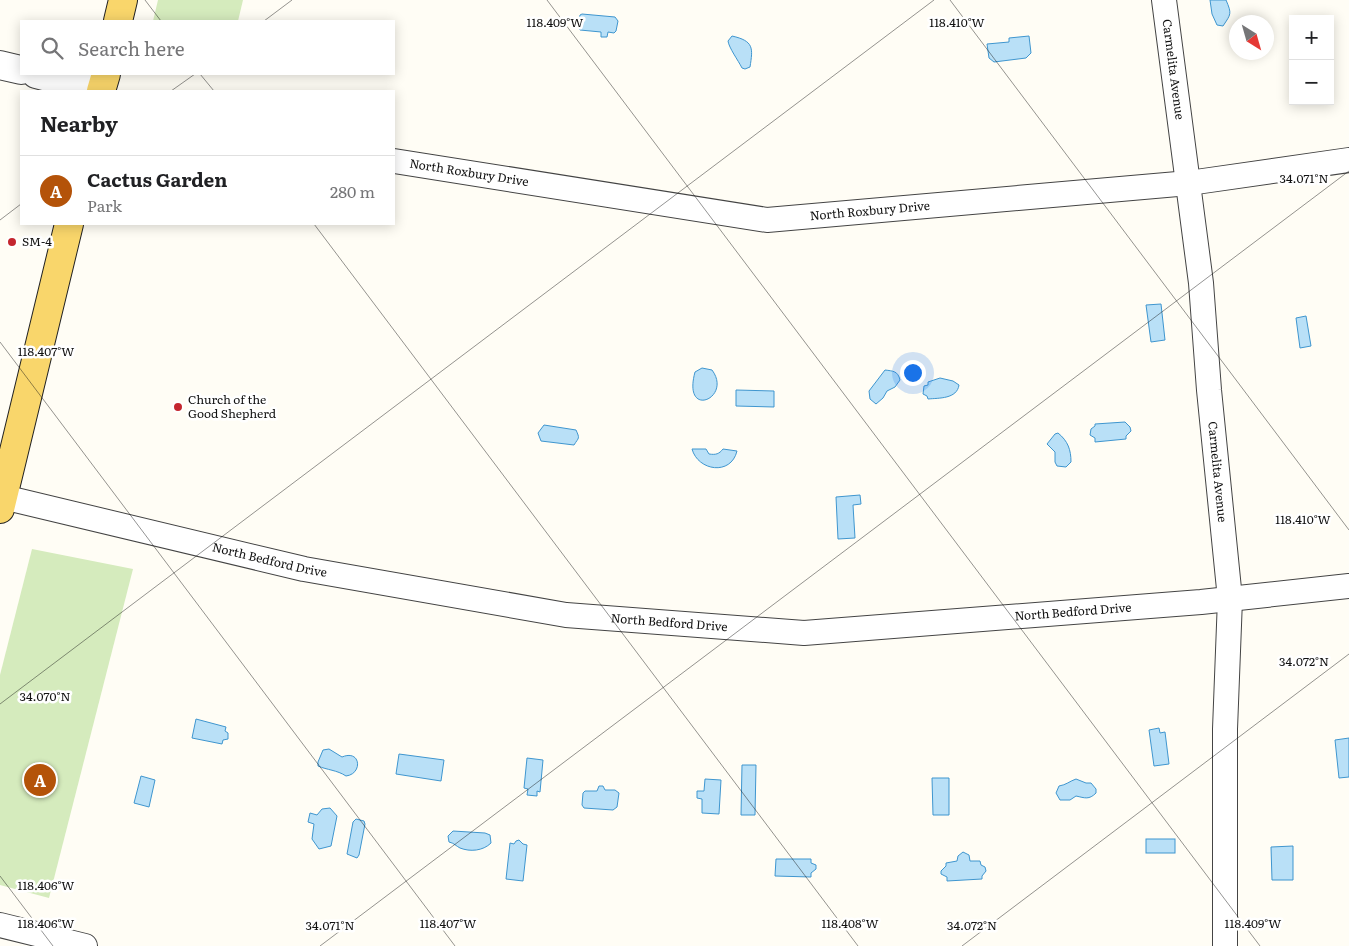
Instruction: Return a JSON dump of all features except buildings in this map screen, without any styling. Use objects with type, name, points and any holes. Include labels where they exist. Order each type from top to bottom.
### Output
[{"type":"main road","points":[[118,20],[123,0]]},
{"type":"main road","points":[[102,90],[106,75]]},
{"type":"main road","points":[[1,501],[69,225]]},
{"type":"street","name":"Carmelita Avenue","points":[[1164,0],[1201,283],[1209,390],[1230,599],[1225,729],[1225,946]]},
{"type":"street","points":[[0,65],[20,70]]},
{"type":"street","points":[[40,75],[98,90]]},
{"type":"street","name":"North Roxbury Drive","points":[[395,162],[767,220],[1189,183],[1349,160]]},
{"type":"street","name":"North Bedford Drive","points":[[1,501],[304,569],[566,615],[804,633],[1230,599],[1349,586]]},
{"type":"street","points":[[0,926],[85,946]]},
{"type":"green space","points":[[158,0],[243,0],[238,20],[153,20]]},
{"type":"green space","points":[[32,549],[133,569],[49,898],[0,885],[0,675]]},
{"type":"water","points":[[1210,0],[1226,0],[1230,14],[1223,26],[1217,25],[1212,14]]},
{"type":"water","points":[[580,15],[615,17],[618,21],[616,31],[614,33],[608,32],[607,37],[601,37],[601,32],[580,30],[578,27]]},
{"type":"water","points":[[732,36],[745,40],[750,46],[752,55],[750,67],[742,68],[728,41]]},
{"type":"water","points":[[1029,36],[1031,53],[1026,58],[994,62],[989,58],[987,44],[1009,42],[1009,38]]},
{"type":"water","points":[[1161,304],[1165,340],[1151,342],[1146,305]]},
{"type":"water","points":[[1306,316],[1311,346],[1300,348],[1296,318]]},
{"type":"water","points":[[702,368],[712,370],[717,380],[716,389],[712,396],[700,400],[695,396],[693,387],[695,372]]},
{"type":"water","points":[[885,370],[896,373],[900,380],[876,404],[870,399],[869,391]]},
{"type":"water","points":[[940,378],[953,381],[959,385],[958,390],[947,397],[928,399],[923,394],[924,386],[928,385],[928,382]]},
{"type":"water","points":[[736,390],[774,391],[774,407],[736,406]]},
{"type":"water","points":[[1125,422],[1131,431],[1126,436],[1126,439],[1095,442],[1095,438],[1090,435],[1091,429],[1095,424]]},
{"type":"water","points":[[544,425],[576,430],[578,438],[574,445],[541,441],[538,433]]},
{"type":"water","points":[[1058,433],[1067,443],[1070,450],[1071,462],[1066,467],[1057,466],[1055,452],[1047,444]]},
{"type":"water","points":[[692,449],[706,449],[709,454],[717,454],[723,449],[737,451],[734,459],[728,464],[714,468],[701,462],[695,456]]},
{"type":"water","points":[[860,495],[861,504],[853,505],[855,538],[838,539],[836,497]]},
{"type":"water","points":[[196,719],[226,727],[225,731],[228,733],[228,739],[223,740],[222,744],[192,738]]},
{"type":"water","points":[[1159,728],[1160,733],[1165,732],[1169,764],[1154,766],[1149,730]]},
{"type":"water","points":[[1349,738],[1349,777],[1339,778],[1335,740]]},
{"type":"water","points":[[329,749],[342,757],[353,756],[358,763],[355,771],[346,776],[318,766],[323,750]]},
{"type":"water","points":[[399,754],[444,760],[441,781],[396,774]]},
{"type":"water","points":[[527,758],[543,760],[540,792],[537,791],[537,796],[527,795],[528,789],[524,788]]},
{"type":"water","points":[[742,765],[756,765],[755,815],[741,815]]},
{"type":"water","points":[[141,776],[155,780],[149,807],[134,803]]},
{"type":"water","points":[[932,778],[949,778],[949,815],[933,815]]},
{"type":"water","points":[[705,779],[721,780],[719,814],[702,813],[702,799],[697,798],[697,791],[704,791]]},
{"type":"water","points":[[1076,779],[1091,783],[1096,789],[1096,793],[1089,798],[1076,796],[1070,800],[1060,800],[1056,793],[1059,786]]},
{"type":"water","points":[[599,786],[603,786],[605,790],[615,790],[619,793],[617,807],[613,810],[584,808],[582,805],[583,793],[585,791],[597,791]]},
{"type":"water","points":[[330,808],[337,816],[331,846],[319,849],[312,839],[314,824],[308,822],[310,813],[317,815],[322,809]]},
{"type":"water","points":[[356,819],[364,821],[365,824],[357,858],[347,854],[353,822]]},
{"type":"water","points":[[453,831],[485,833],[490,835],[491,843],[480,849],[460,848],[449,842],[448,836]]},
{"type":"water","points":[[1146,839],[1175,839],[1175,853],[1146,853]]},
{"type":"water","points":[[519,840],[527,845],[523,881],[506,879],[510,843],[514,844]]},
{"type":"water","points":[[1293,846],[1293,880],[1272,880],[1271,847]]},
{"type":"water","points":[[963,852],[969,855],[970,861],[980,861],[981,865],[985,867],[986,871],[982,879],[947,881],[947,877],[941,874],[941,871],[946,866],[946,863],[957,861],[958,856]]},
{"type":"water","points":[[776,859],[811,859],[811,863],[816,865],[816,869],[811,873],[811,877],[775,876]]},
{"type":"place","name":"SM-4","points":[[12,242]]},
{"type":"place","name":"Church of the Good Shepherd","points":[[178,407]]},
{"type":"place","name":"Cactus Garden","points":[[40,780]]}]
